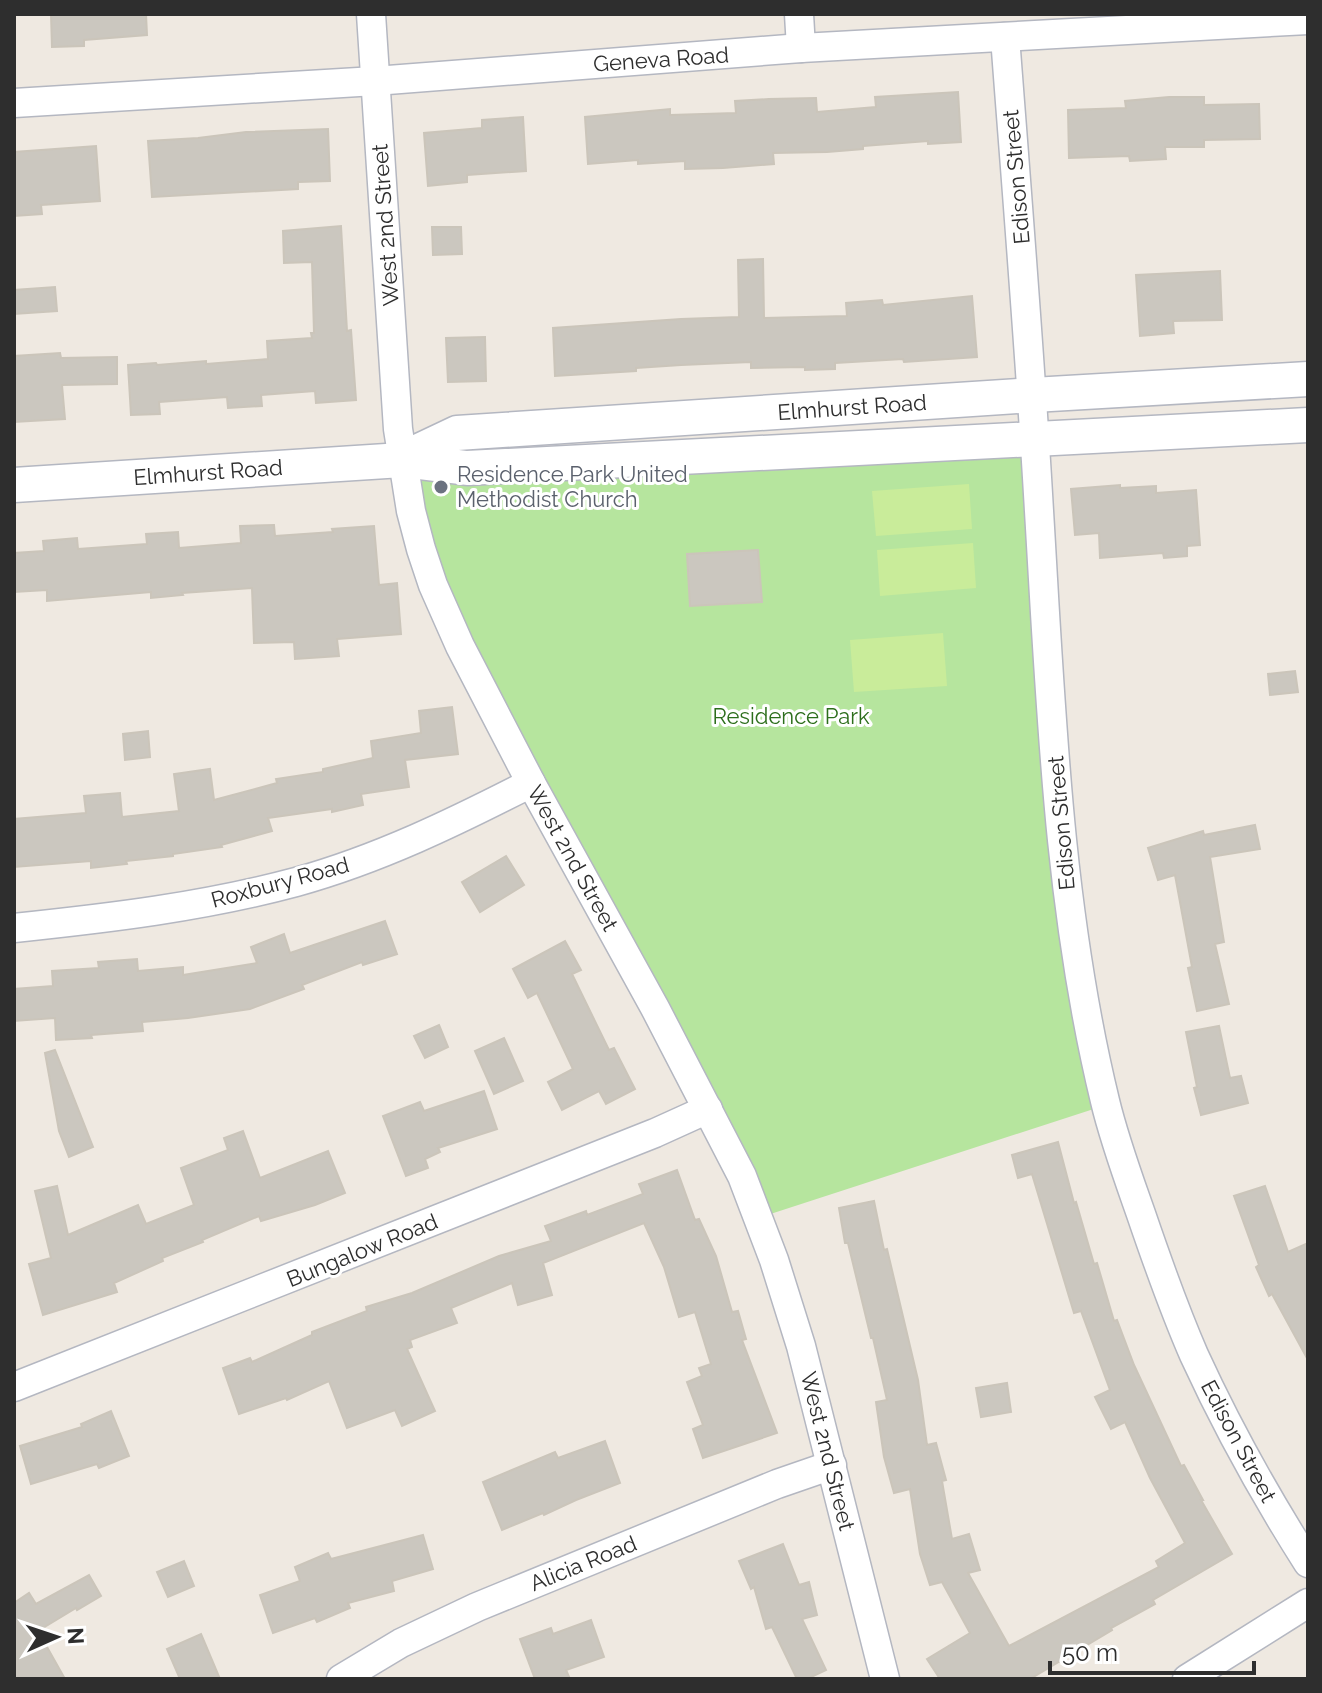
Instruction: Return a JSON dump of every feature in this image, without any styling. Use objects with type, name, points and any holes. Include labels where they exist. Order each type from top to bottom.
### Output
[{"type":"street","name":"West 2nd Street","points":[[371,14],[402,460],[421,549],[460,646],[742,1176],[774,1260],[801,1346],[885,1679]]},
{"type":"street","points":[[799,14],[801,48]]},
{"type":"street","name":"Geneva Road","points":[[14,103],[375,81],[801,48],[1308,20]]},
{"type":"street","name":"Edison Street","points":[[1005,37],[1033,395],[1058,792],[1069,910],[1086,1018],[1106,1105],[1155,1255],[1194,1354],[1240,1447],[1308,1563]]},
{"type":"street","name":"Elmhurst Road","points":[[402,460],[457,433],[1308,379]]},
{"type":"street","name":"Elmhurst Road","points":[[14,485],[402,460],[467,468],[1308,425]]},
{"type":"street","name":"Roxbury Road","points":[[14,928],[181,907],[298,881],[349,865],[450,825],[531,783]]},
{"type":"street","name":"Bungalow Road","points":[[14,1387],[641,1139],[708,1109]]},
{"type":"street","name":"Alicia Road","points":[[341,1679],[401,1643],[477,1607],[777,1484],[832,1465]]},
{"type":"street","points":[[1187,1679],[1308,1603]]},
{"type":"green space","name":"Residence Park","points":[[1035,438],[1046,622],[1106,1105],[758,1218],[460,646],[402,460]]},
{"type":"green space","points":[[969,484],[972,529],[876,536],[872,491]]},
{"type":"green space","points":[[973,543],[976,588],[880,596],[877,550]]},
{"type":"green space","points":[[943,633],[947,686],[854,692],[850,640]]},
{"type":"building","points":[[51,14],[146,14],[147,35],[84,40],[84,46],[52,47]]},
{"type":"building","points":[[958,92],[961,142],[928,144],[928,141],[827,152],[773,153],[774,164],[723,168],[685,169],[685,161],[638,164],[638,160],[588,164],[585,117],[670,109],[670,115],[736,113],[735,101],[769,99],[816,98],[817,112],[876,107],[875,97]]},
{"type":"building","points":[[1204,97],[1204,105],[1259,104],[1260,139],[1204,140],[1204,147],[1165,147],[1166,159],[1130,161],[1129,156],[1069,158],[1068,110],[1126,108],[1125,101]]},
{"type":"building","points":[[523,117],[526,171],[467,175],[467,182],[428,186],[424,133],[482,128],[482,120]]},
{"type":"building","points":[[328,129],[330,181],[298,182],[298,189],[152,197],[148,141],[246,132]]},
{"type":"building","points":[[96,146],[100,201],[41,205],[42,214],[14,216],[14,152]]},
{"type":"building","points":[[341,226],[347,331],[351,330],[356,400],[316,403],[315,391],[261,395],[262,406],[228,408],[227,397],[159,402],[160,414],[131,415],[128,365],[268,359],[267,341],[312,338],[312,262],[284,263],[283,231]]},
{"type":"building","points":[[432,227],[461,227],[462,254],[433,255]]},
{"type":"building","points":[[763,259],[764,318],[847,316],[846,303],[882,300],[883,305],[972,296],[977,357],[835,363],[835,369],[751,368],[751,362],[555,376],[553,328],[739,317],[738,260]]},
{"type":"building","points":[[1220,271],[1222,320],[1173,321],[1174,333],[1140,336],[1136,275]]},
{"type":"building","points":[[55,287],[57,311],[14,314],[14,290]]},
{"type":"building","points":[[485,337],[486,381],[448,382],[446,338]]},
{"type":"building","points":[[60,353],[61,358],[117,357],[117,384],[62,385],[65,419],[14,422],[14,356]]},
{"type":"building","points":[[1120,485],[1120,488],[1156,486],[1156,493],[1196,490],[1200,545],[1187,546],[1187,556],[1164,558],[1163,553],[1100,558],[1099,533],[1075,535],[1071,489]]},
{"type":"building","points":[[274,525],[275,536],[374,526],[379,585],[397,583],[401,634],[337,639],[339,656],[295,659],[294,642],[254,643],[252,588],[151,598],[151,592],[47,601],[47,590],[14,592],[14,553],[44,551],[43,541],[77,538],[78,549],[147,544],[146,534],[178,532],[179,548],[241,543],[240,526]]},
{"type":"building","points":[[758,550],[762,602],[690,606],[687,554]]},
{"type":"building","points":[[1295,671],[1298,692],[1270,695],[1268,674]]},
{"type":"building","points":[[452,707],[458,754],[405,760],[409,787],[361,794],[363,805],[332,812],[332,809],[268,818],[272,831],[222,847],[173,856],[91,868],[91,861],[14,867],[14,819],[86,813],[84,796],[120,793],[122,817],[179,811],[174,774],[210,769],[214,800],[277,783],[276,779],[323,772],[323,769],[373,758],[371,741],[421,733],[419,711]]},
{"type":"building","points":[[148,731],[150,757],[125,760],[123,734]]},
{"type":"building","points":[[1255,825],[1260,849],[1210,857],[1224,942],[1215,944],[1229,1004],[1197,1011],[1175,875],[1158,880],[1148,848],[1203,831],[1204,835]]},
{"type":"building","points":[[506,856],[524,885],[480,912],[462,882]]},
{"type":"building","points":[[385,921],[397,954],[363,965],[362,962],[302,985],[304,989],[250,1009],[142,1022],[143,1031],[56,1040],[55,1018],[14,1021],[14,989],[53,986],[52,971],[99,968],[98,962],[137,959],[138,971],[183,967],[183,975],[257,963],[251,947],[284,934],[290,953]]},
{"type":"building","points":[[565,941],[581,970],[572,974],[609,1050],[614,1048],[635,1089],[606,1104],[599,1091],[562,1110],[548,1082],[573,1069],[537,993],[528,998],[513,969]]},
{"type":"building","points":[[439,1025],[448,1047],[425,1058],[414,1036]]},
{"type":"building","points":[[1219,1026],[1230,1078],[1241,1076],[1248,1103],[1201,1115],[1186,1032]]},
{"type":"building","points":[[504,1038],[523,1081],[494,1094],[475,1051]]},
{"type":"building","points":[[55,1050],[93,1147],[69,1157],[59,1131],[45,1053]]},
{"type":"building","points":[[484,1091],[497,1129],[438,1148],[440,1152],[425,1159],[428,1168],[406,1176],[383,1116],[420,1102],[424,1111]]},
{"type":"building","points":[[243,1131],[260,1178],[328,1151],[345,1193],[261,1221],[259,1216],[162,1258],[163,1261],[114,1283],[117,1292],[43,1315],[29,1264],[51,1258],[35,1191],[57,1186],[68,1235],[138,1205],[146,1224],[194,1205],[181,1168],[228,1150],[224,1138]]},
{"type":"building","points":[[1058,1142],[1074,1203],[1094,1264],[1097,1263],[1114,1321],[1117,1320],[1134,1365],[1181,1466],[1184,1465],[1232,1554],[1153,1600],[1155,1604],[1030,1679],[940,1679],[927,1659],[970,1633],[942,1582],[930,1585],[920,1554],[910,1489],[894,1493],[884,1457],[876,1402],[887,1400],[848,1243],[845,1243],[839,1208],[874,1201],[918,1380],[927,1445],[936,1443],[946,1480],[942,1481],[952,1539],[969,1534],[980,1570],[968,1573],[1009,1646],[1159,1567],[1156,1561],[1185,1543],[1150,1478],[1125,1422],[1111,1429],[1095,1397],[1110,1390],[1081,1311],[1074,1313],[1032,1174],[1018,1178],[1012,1155]]},
{"type":"building","points":[[677,1170],[695,1220],[699,1219],[716,1256],[732,1312],[738,1311],[746,1339],[742,1340],[777,1433],[703,1458],[693,1429],[703,1425],[687,1382],[702,1376],[699,1368],[711,1364],[695,1312],[679,1317],[664,1267],[644,1223],[543,1263],[552,1295],[518,1305],[512,1283],[451,1308],[457,1323],[410,1340],[412,1347],[407,1349],[435,1411],[402,1426],[395,1410],[347,1428],[329,1381],[287,1400],[239,1414],[223,1368],[250,1358],[252,1362],[312,1335],[312,1332],[367,1311],[366,1307],[412,1293],[499,1256],[551,1241],[545,1226],[586,1211],[587,1215],[643,1194],[639,1184]]},
{"type":"building","points":[[1265,1186],[1288,1252],[1308,1243],[1308,1360],[1272,1294],[1269,1296],[1256,1267],[1259,1265],[1234,1196]]},
{"type":"building","points":[[1007,1383],[1011,1412],[981,1417],[976,1388]]},
{"type":"building","points":[[111,1411],[129,1456],[99,1468],[97,1464],[31,1484],[20,1446],[82,1427],[81,1424]]},
{"type":"building","points":[[605,1441],[620,1483],[502,1530],[483,1482],[555,1452],[558,1458]]},
{"type":"building","points":[[423,1535],[433,1569],[392,1581],[394,1591],[348,1603],[350,1608],[317,1622],[315,1618],[273,1633],[260,1595],[300,1581],[295,1567],[328,1553],[331,1559]]},
{"type":"building","points":[[783,1544],[799,1585],[809,1582],[817,1615],[802,1619],[826,1670],[807,1679],[797,1679],[772,1627],[766,1629],[754,1587],[751,1589],[739,1561]]},
{"type":"building","points":[[184,1561],[194,1586],[168,1597],[157,1572]]},
{"type":"building","points":[[89,1575],[101,1596],[38,1631],[65,1679],[14,1679],[14,1603],[29,1593],[36,1604]]},
{"type":"building","points":[[591,1620],[604,1657],[566,1670],[570,1679],[535,1679],[520,1639],[551,1628],[553,1634]]},
{"type":"building","points":[[201,1634],[220,1679],[180,1679],[167,1649]]},
{"type":"place","name":"Residence Park United Methodist Church","points":[[441,487]]}]
